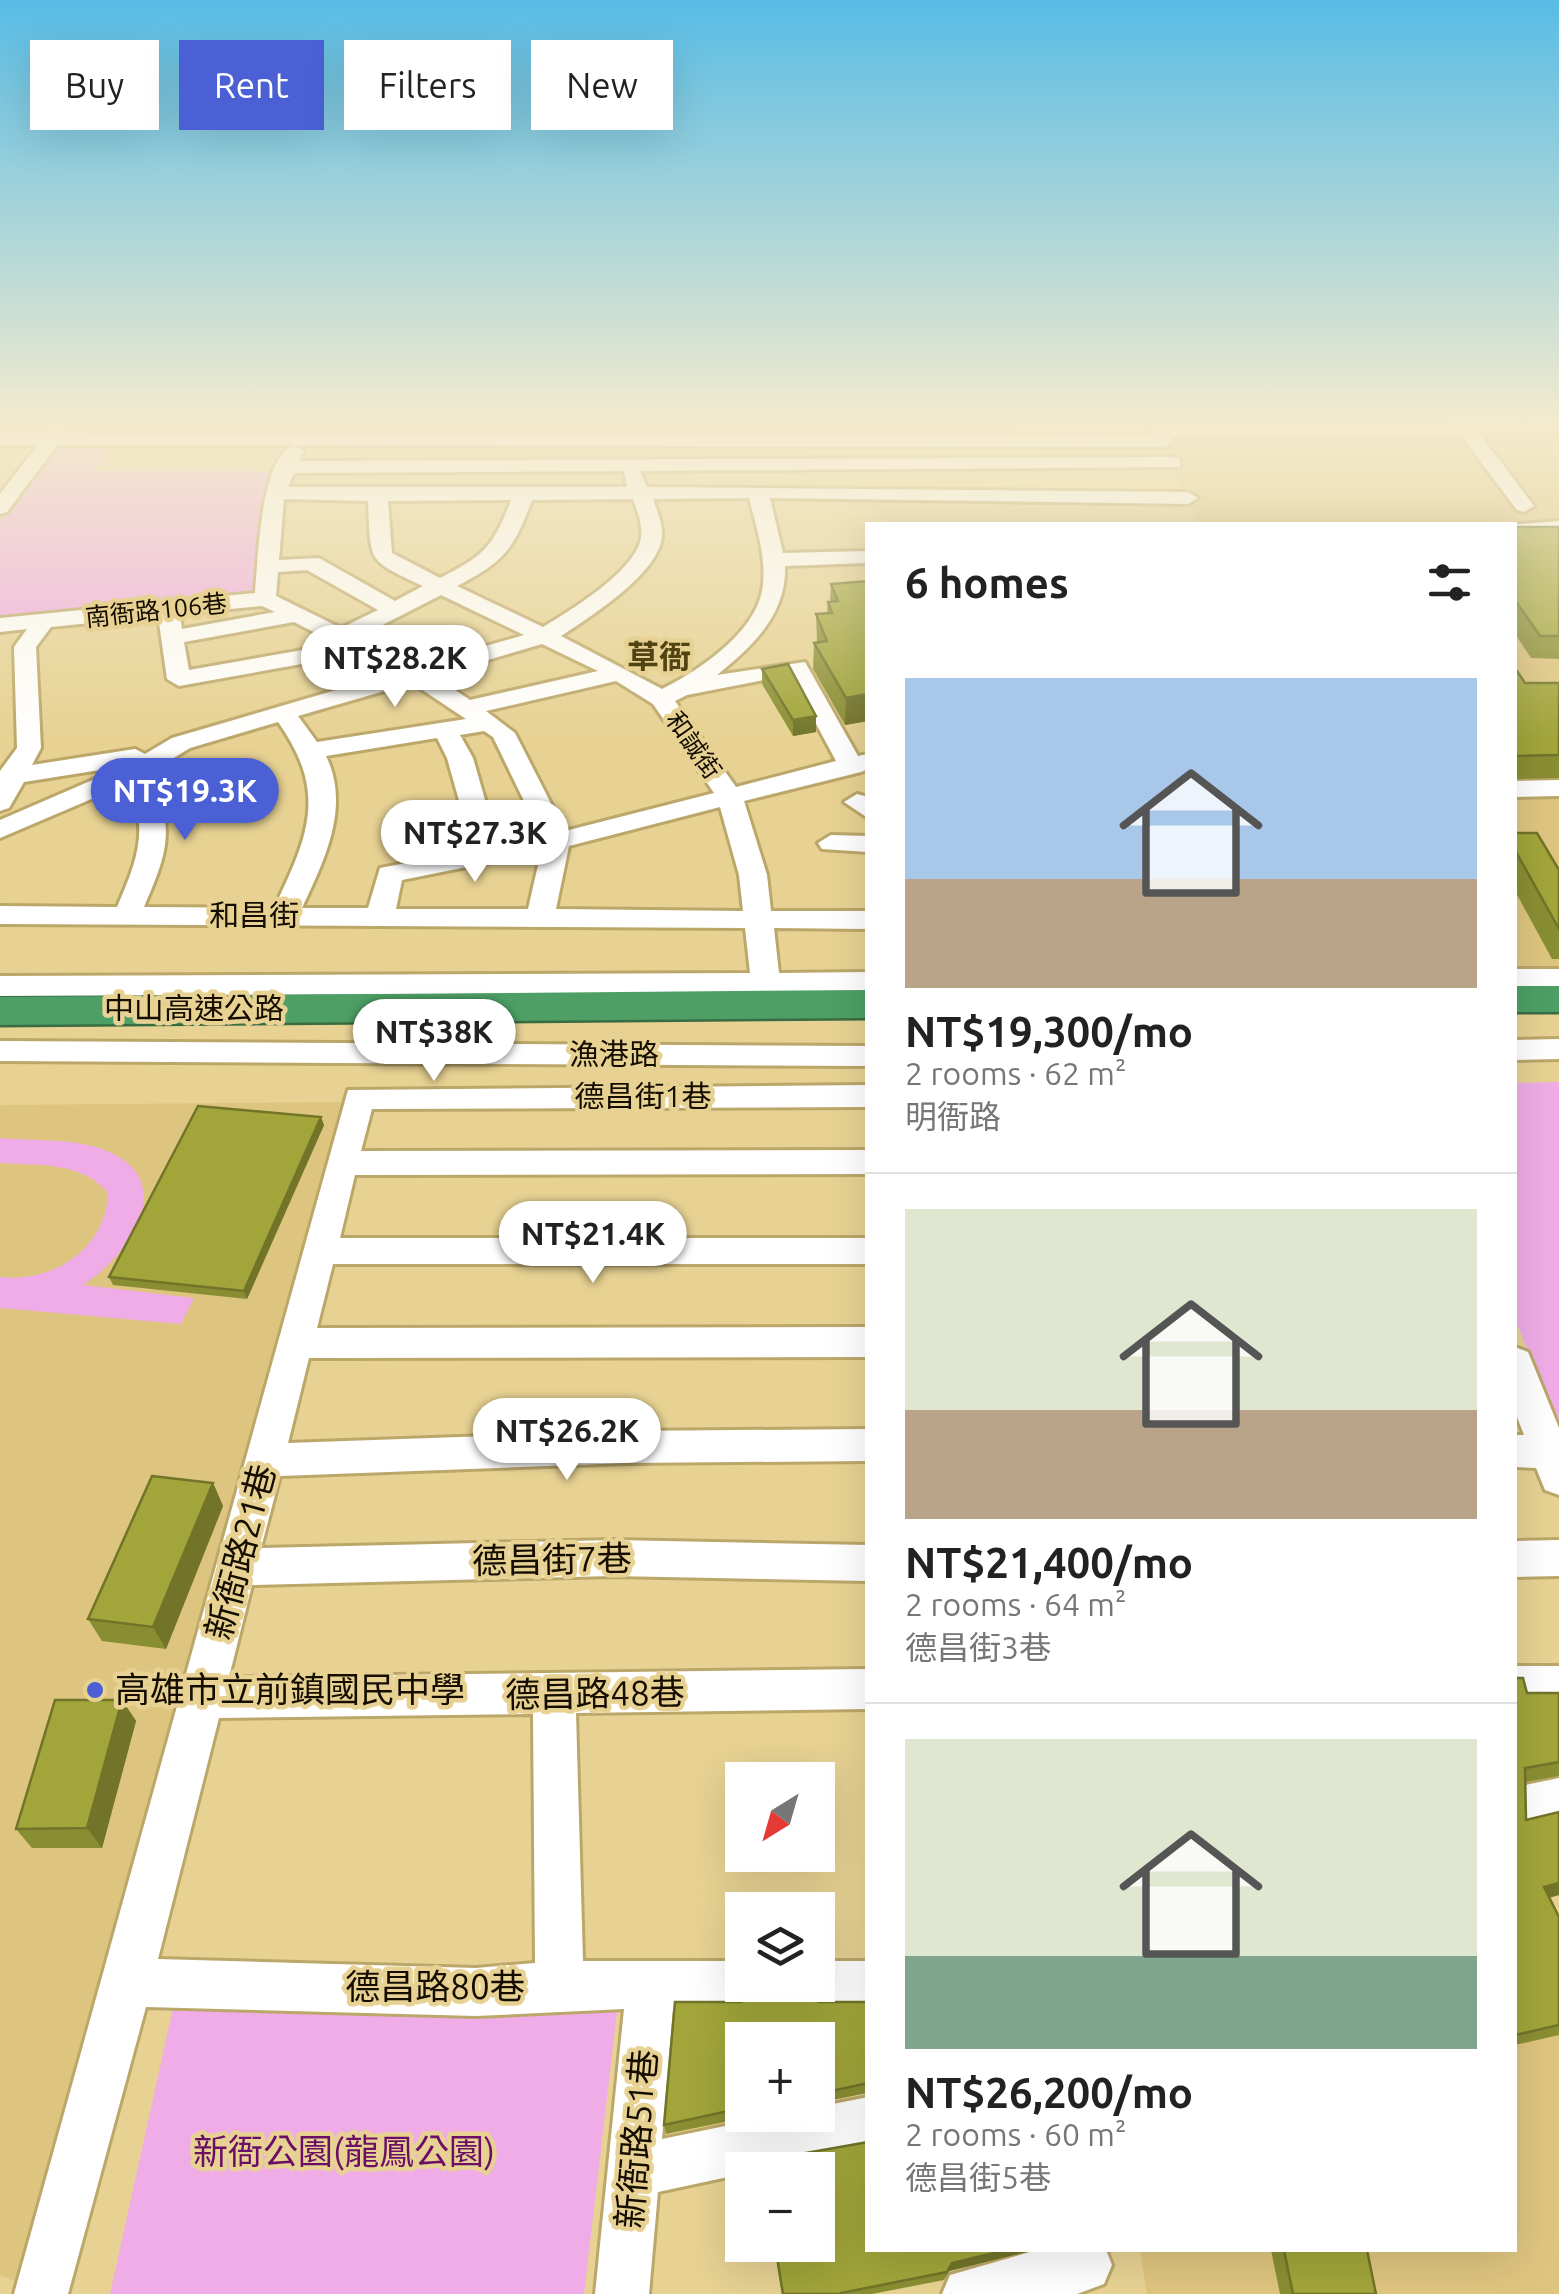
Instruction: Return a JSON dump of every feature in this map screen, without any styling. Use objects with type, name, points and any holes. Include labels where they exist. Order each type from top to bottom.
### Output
[{"type":"highway","points":[[1517,999],[1559,999]]},
{"type":"highway","name":"中山高速公路","points":[[0,1011],[865,1004]]},
{"type":"highway","points":[[1517,1026],[1559,1026]]},
{"type":"highway","name":"中山高速公路","points":[[0,1034],[865,1030]]},
{"type":"street","name":"南衙路106巷","points":[[0,624],[265,600],[272,527]]},
{"type":"street","name":"和誠街","points":[[380,527],[381,554],[442,589],[620,673],[661,699],[730,797],[753,875],[766,982]]},
{"type":"street","points":[[168,610],[180,687],[354,641],[396,611],[487,562],[504,545],[511,527]]},
{"type":"street","points":[[9,777],[159,753],[545,636],[585,610],[646,554],[651,527]]},
{"type":"street","points":[[687,688],[757,623],[772,594],[774,560],[766,527]]},
{"type":"street","points":[[1517,528],[1557,527]]},
{"type":"street","points":[[774,560],[865,557]]},
{"type":"street","points":[[268,567],[310,563],[396,611]]},
{"type":"street","points":[[265,600],[416,674],[503,733],[558,841],[540,917]]},
{"type":"street","points":[[173,637],[296,616]]},
{"type":"street","points":[[0,804],[9,777],[29,748],[25,647],[44,621]]},
{"type":"street","points":[[380,917],[390,874],[558,841],[860,764],[797,667],[687,688],[661,699]]},
{"type":"street","points":[[309,751],[445,730],[478,715],[620,673]]},
{"type":"street","points":[[284,713],[318,766],[324,807],[315,851],[284,916]]},
{"type":"street","points":[[445,730],[460,758],[488,854]]},
{"type":"street","points":[[0,830],[136,770],[159,753]]},
{"type":"street","points":[[127,915],[157,844],[158,817],[136,770]]},
{"type":"street","points":[[1517,789],[1559,788]]},
{"type":"street","points":[[831,844],[865,844]]},
{"type":"street","name":"和昌街","points":[[0,915],[865,920]]},
{"type":"street","points":[[1517,978],[1559,978]]},
{"type":"street","points":[[0,986],[865,982]]},
{"type":"street","points":[[1517,1050],[1559,1049]]},
{"type":"street","name":"漁港路","points":[[0,1051],[865,1056]]},
{"type":"street","name":"德昌街1巷","points":[[359,1098],[865,1096]]},
{"type":"street","name":"新衙路21巷","points":[[40,2294],[128,1982],[359,1098]]},
{"type":"street","points":[[342,1163],[865,1162]]},
{"type":"street","points":[[319,1251],[865,1251]]},
{"type":"street","points":[[295,1343],[865,1342]]},
{"type":"street","points":[[1517,1370],[1541,1460]]},
{"type":"street","points":[[265,1460],[627,1447],[865,1445]]},
{"type":"street","name":"德昌街7巷","points":[[237,1567],[613,1558],[865,1563]]},
{"type":"street","points":[[1517,1559],[1559,1558]]},
{"type":"street","points":[[1517,1686],[1559,1686]]},
{"type":"street","name":"德昌路48巷","points":[[202,1698],[865,1689]]},
{"type":"street","points":[[554,1695],[560,1985]]},
{"type":"street","points":[[1517,1810],[1559,1800]]},
{"type":"street","name":"德昌路80巷","points":[[128,1982],[476,1992],[560,1985],[725,1985]]},
{"type":"street","name":"新衙路51巷","points":[[622,2294],[651,1985]]},
{"type":"street","points":[[835,1985],[865,1985]]},
{"type":"street","points":[[634,2171],[865,2123]]},
{"type":"street","points":[[968,2294],[1085,2270]]},
{"type":"shaded area","points":[[1517,527],[1559,527],[1559,978],[1517,978]]},
{"type":"shaded area","name":"高雄市立前鎮國民中學","points":[[355,1102],[23,2284],[0,2275],[0,1105]]},
{"type":"shaded area","points":[[1559,1920],[1559,2294],[1147,2294],[1140,2252],[1517,2252],[1517,1930]]},
{"type":"green space","points":[[0,527],[265,527],[258,596],[0,623]]},
{"type":"green space","points":[[1559,1082],[1559,1433],[1517,1323],[1517,1083]]},
{"type":"green space","points":[[0,1138],[77,1143],[102,1149],[126,1162],[140,1178],[144,1197],[140,1216],[117,1255],[83,1285],[194,1298],[181,1324],[0,1308],[0,1277],[39,1274],[73,1258],[98,1231],[108,1193],[73,1170],[0,1163]]},
{"type":"green space","name":"新衙公園(龍鳳公園)","points":[[173,2008],[617,2012],[584,2294],[110,2294]]},
{"type":"building","points":[[1517,527],[1559,527],[1559,636],[1540,636],[1517,603]]},
{"type":"building","points":[[865,581],[865,695],[846,698],[814,643],[827,641],[816,614],[832,613],[828,602],[838,601],[831,584]]},
{"type":"building","points":[[788,664],[816,716],[793,720],[762,669]]},
{"type":"building","points":[[1517,671],[1525,683],[1559,683],[1559,755],[1517,756]]},
{"type":"building","points":[[1517,833],[1537,833],[1559,870],[1559,929],[1517,854]]},
{"type":"building","points":[[198,1106],[321,1117],[244,1291],[109,1277]]},
{"type":"building","points":[[152,1476],[213,1483],[153,1627],[88,1619]]},
{"type":"building","points":[[1517,1678],[1523,1678],[1527,1693],[1559,1693],[1559,1762],[1525,1768],[1526,1820],[1559,1812],[1559,1883],[1544,1887],[1559,1917],[1559,2025],[1517,2035]]},
{"type":"building","points":[[55,1700],[122,1700],[87,1828],[16,1829]]},
{"type":"building","points":[[675,2002],[865,2002],[865,2084],[835,2090],[835,2022],[725,2022],[725,2112],[664,2125]]},
{"type":"building","points":[[865,2143],[865,2252],[998,2252],[952,2263],[947,2272],[841,2294],[783,2294],[778,2262],[835,2262],[835,2152],[812,2152]]},
{"type":"building","points":[[1284,2252],[1367,2252],[1376,2294],[1293,2294]]},
{"type":"place","name":"高雄市立前鎮國民中學","points":[[95,1690]]},
{"type":"district","name":"草衙","points":[[659,657]]}]
